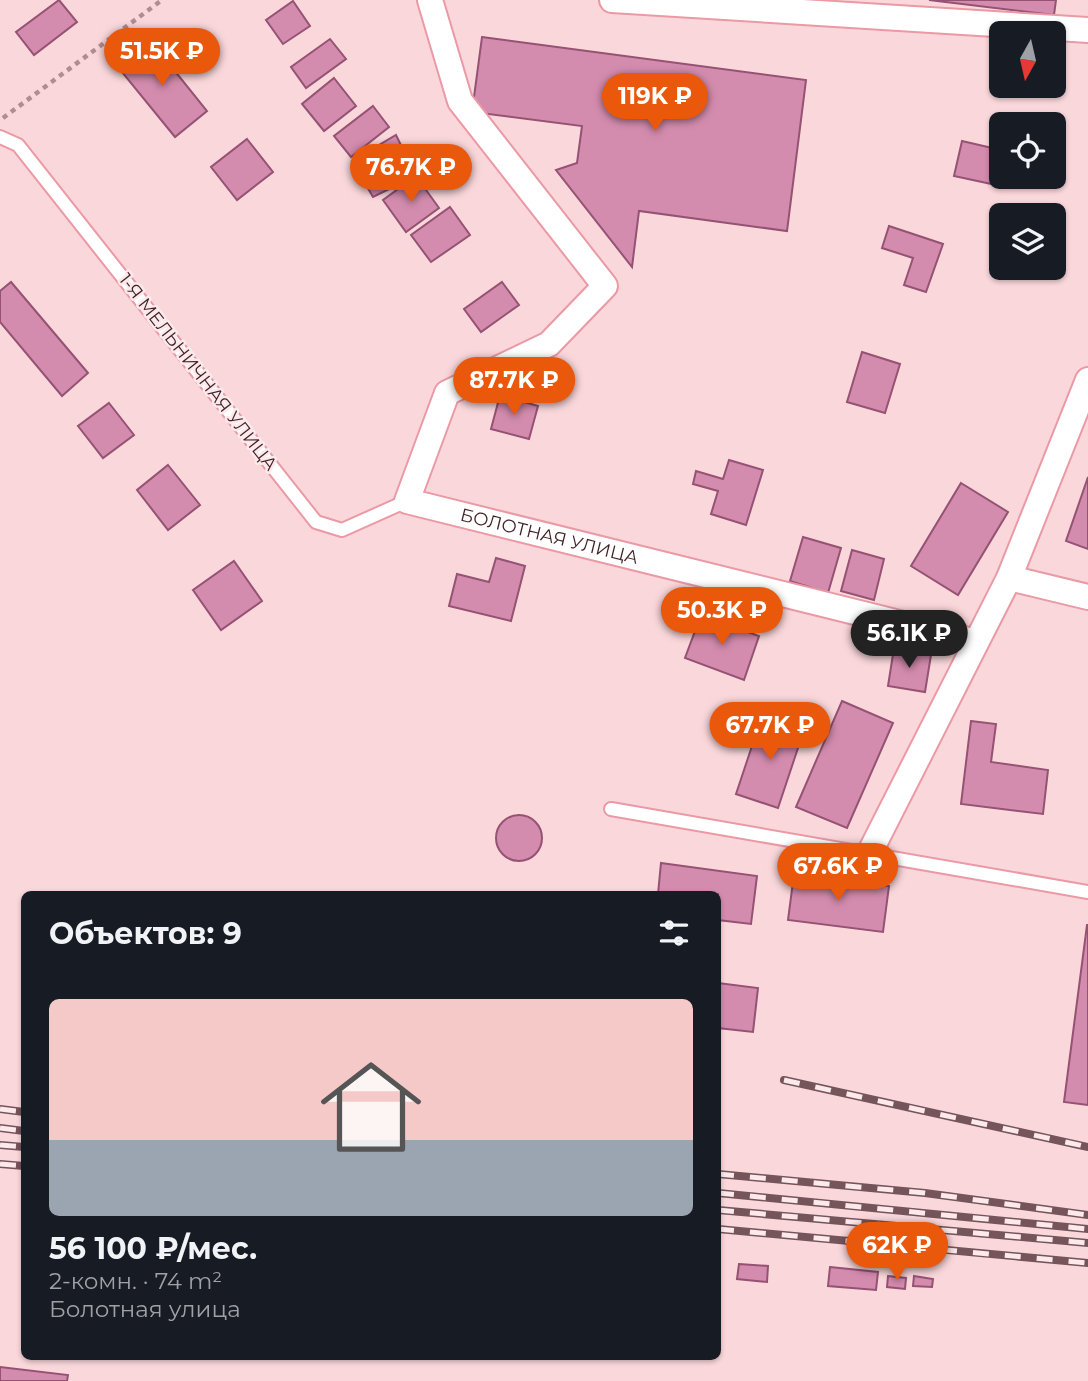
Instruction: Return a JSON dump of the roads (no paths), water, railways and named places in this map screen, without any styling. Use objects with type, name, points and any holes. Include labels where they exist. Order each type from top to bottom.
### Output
[{"type":"street","points":[[407,501],[447,393],[549,344],[605,286],[460,102],[430,0]]},
{"type":"street","points":[[612,0],[1088,30]]},
{"type":"street","points":[[868,856],[1009,578],[1088,380]]},
{"type":"street","name":"БОЛОТНАЯ УЛИЦА","points":[[407,501],[976,642]]},
{"type":"street","points":[[1009,578],[1088,597]]},
{"type":"lane","name":"1-Я МЕЛЬНИЧНАЯ УЛИЦА","points":[[0,137],[18,145],[316,522],[342,530],[407,501]]},
{"type":"lane","points":[[611,809],[868,856],[1088,892]]},
{"type":"railway","points":[[784,1080],[1088,1147]]},
{"type":"railway","points":[[0,1109],[21,1112]]},
{"type":"railway","points":[[0,1128],[21,1131]]},
{"type":"railway","points":[[0,1145],[21,1147]]},
{"type":"railway","points":[[0,1164],[21,1166]]},
{"type":"railway","points":[[721,1174],[925,1193],[1088,1215]]},
{"type":"railway","points":[[721,1193],[1088,1229]]},
{"type":"railway","points":[[721,1210],[1088,1243]]},
{"type":"railway","points":[[721,1229],[1088,1263]]}]
